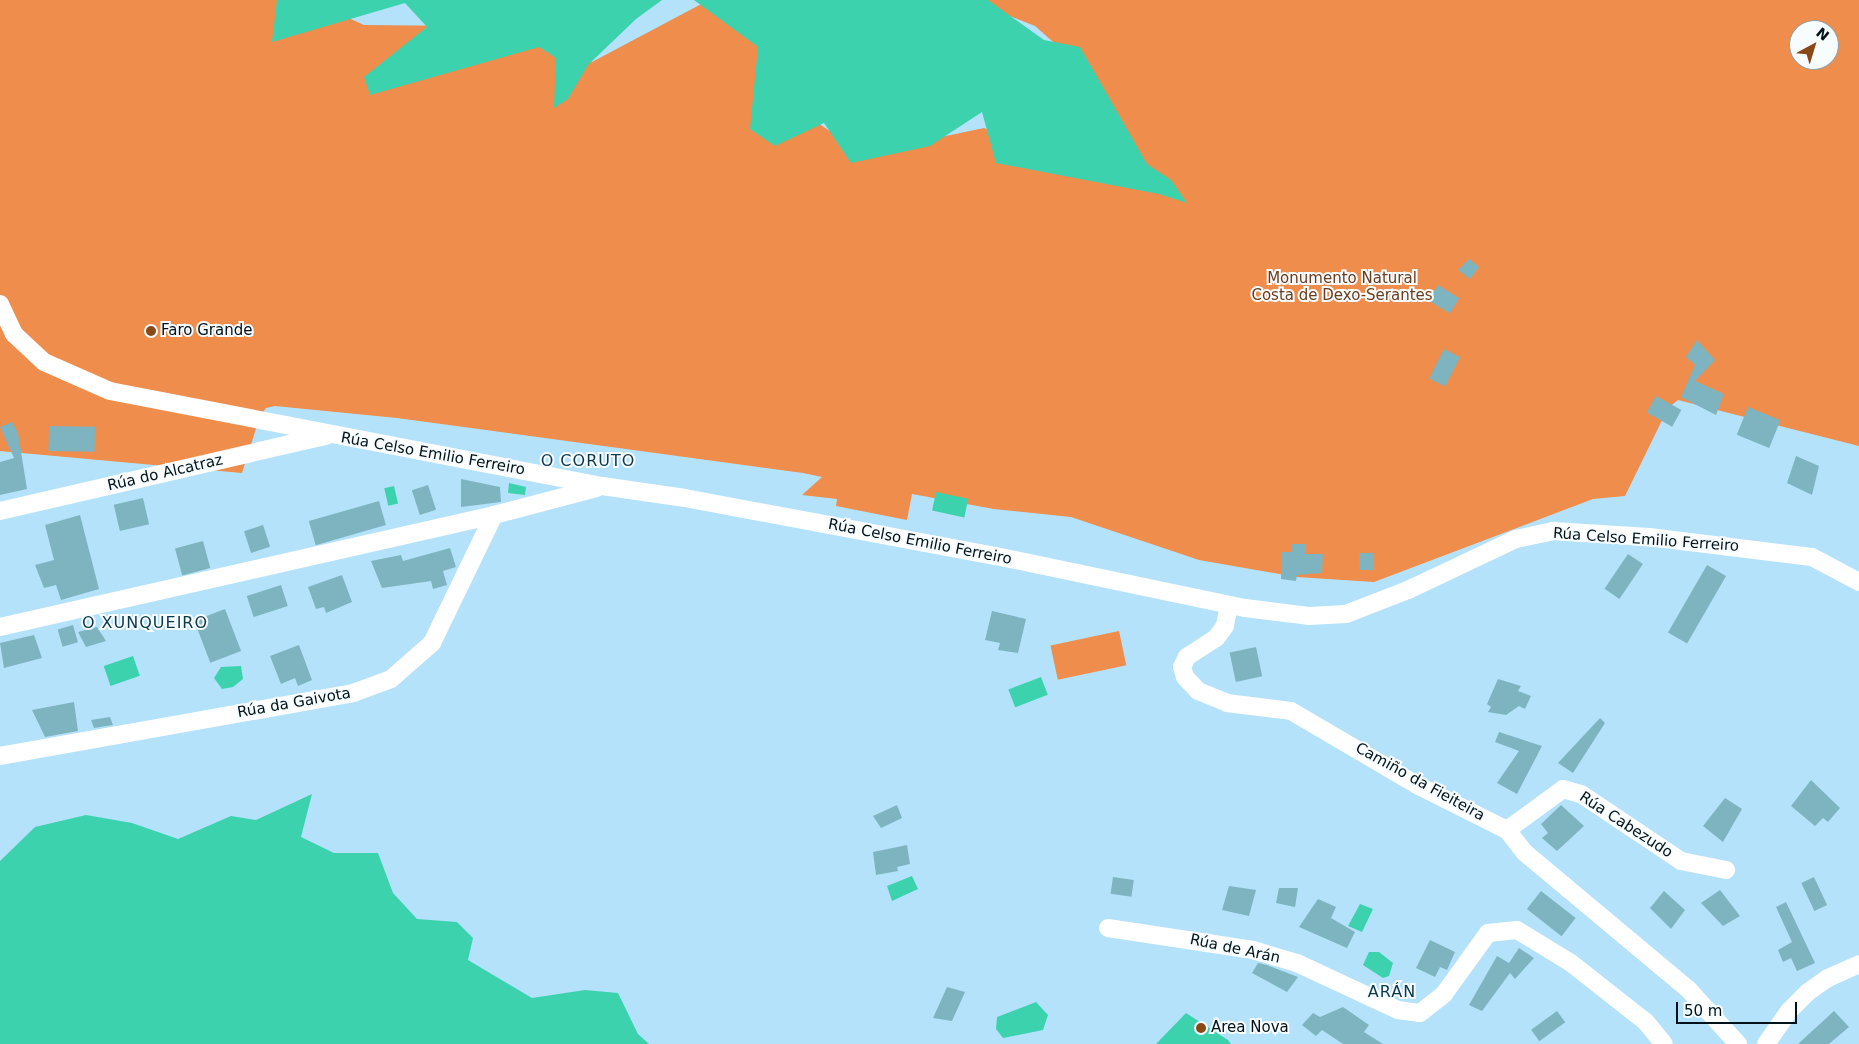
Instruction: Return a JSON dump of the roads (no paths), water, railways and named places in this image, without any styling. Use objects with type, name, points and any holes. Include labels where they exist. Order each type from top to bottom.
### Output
[{"type":"street","name":"Rúa Celso Emilio Ferreiro","points":[[0,304],[14,334],[44,362],[110,391],[602,486],[685,498],[986,554],[1229,605],[1309,616],[1346,614],[1408,590],[1516,539],[1553,531],[1649,537],[1806,556],[1859,582]]},
{"type":"street","name":"Rúa do Alcatraz","points":[[0,511],[331,435]]},
{"type":"street","points":[[0,627],[494,515],[602,486]]},
{"type":"street","name":"Rúa da Gaivota","points":[[0,756],[353,694],[391,679],[432,643],[494,515]]},
{"type":"street","name":"Camiño da Fieiteira","points":[[1229,605],[1226,626],[1216,638],[1187,657],[1182,667],[1185,677],[1198,691],[1210,698],[1291,711],[1419,786],[1506,830],[1524,852],[1689,990],[1738,1044]]},
{"type":"street","name":"Rúa Cabezudo","points":[[1506,830],[1563,789],[1581,794],[1681,861],[1726,870]]},
{"type":"street","name":"Rúa de Arán","points":[[1108,928],[1252,950],[1297,963],[1398,1010],[1420,1013],[1444,994],[1488,933],[1517,930],[1571,963],[1646,1022],[1664,1044]]},
{"type":"street","points":[[1766,1044],[1788,1012],[1808,992],[1828,978],[1859,964]]},
{"type":"place","name":"Faro Grande","points":[[151,331]]},
{"type":"place","name":"Area Nova","points":[[1201,1028]]},
{"type":"district","name":"O CORUTO","points":[[588,461]]},
{"type":"district","name":"O XUNQUEIRO","points":[[145,623]]},
{"type":"district","name":"ARÁN","points":[[1392,992]]},
{"type":"park label","name":"Monumento Natural Costa de Dexo-Serantes","points":[[1342,286]]}]
